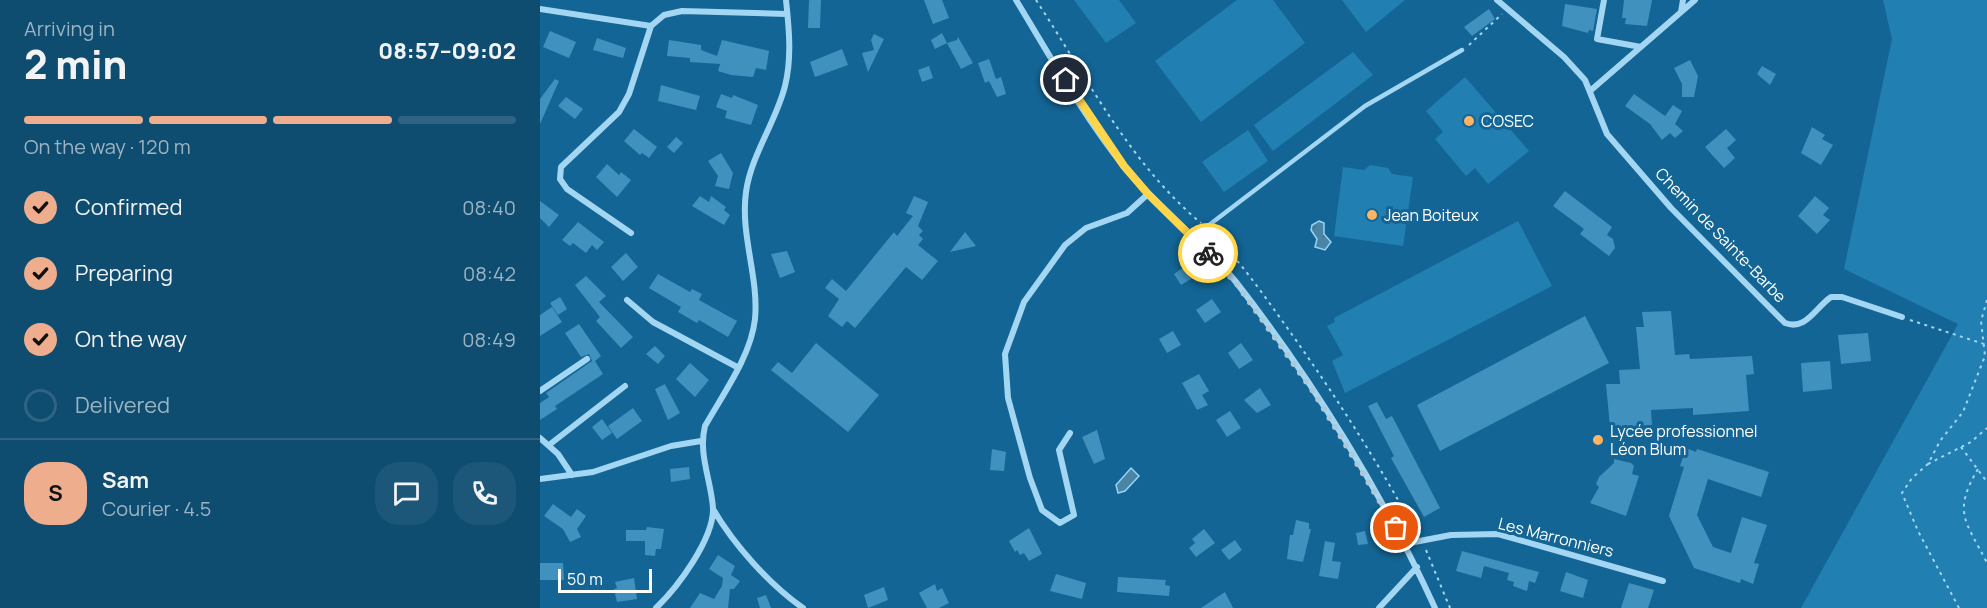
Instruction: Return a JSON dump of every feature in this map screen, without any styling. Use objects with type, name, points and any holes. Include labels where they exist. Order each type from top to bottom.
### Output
[{"type":"street","points":[[656,608],[676,586],[697,554],[711,522],[713,508],[701,441],[705,426],[750,339],[754,319],[743,215],[746,190],[785,87],[789,58],[786,0]]},
{"type":"street","points":[[1016,0],[1124,166],[1148,194],[1237,284],[1315,394],[1380,497],[1417,567],[1435,608]]},
{"type":"street","name":"Chemin de Sainte-Barbe","points":[[1497,0],[1564,57],[1585,80],[1607,134],[1671,208],[1785,322],[1794,326],[1803,324],[1831,297],[1842,297],[1902,317]]},
{"type":"street","points":[[1604,0],[1597,39],[1641,47]]},
{"type":"street","points":[[1681,12],[1683,0]]},
{"type":"street","points":[[1590,91],[1695,0]]},
{"type":"street","points":[[540,9],[651,26]]},
{"type":"street","points":[[631,233],[567,189],[560,179],[561,167],[619,112],[629,94],[651,26],[664,15],[682,10],[788,14]]},
{"type":"street","points":[[1070,433],[1059,450],[1074,515],[1060,523],[1042,510],[1030,478],[1008,398],[1005,354],[1024,302],[1065,244],[1086,228],[1127,213],[1148,194]]},
{"type":"street","points":[[627,300],[652,322],[737,368]]},
{"type":"street","points":[[540,391],[587,359]]},
{"type":"street","points":[[549,445],[626,386]]},
{"type":"street","points":[[540,438],[549,445],[572,475]]},
{"type":"street","points":[[540,479],[572,475],[634,461],[671,446],[701,441]]},
{"type":"street","points":[[713,508],[724,528],[778,590],[803,608]]},
{"type":"street","name":"Les Marronniers","points":[[1404,544],[1451,535],[1498,534],[1663,581]]},
{"type":"street","points":[[1379,608],[1417,567]]},
{"type":"lane","points":[[1192,238],[1365,106],[1462,50]]},
{"type":"path","points":[[1036,0],[1143,164],[1166,191],[1200,221]]},
{"type":"path","points":[[1462,50],[1506,9]]},
{"type":"path","points":[[1928,464],[1940,441],[1963,412],[1981,372],[1985,344],[1981,321],[1987,300]]},
{"type":"path","points":[[1902,317],[1985,344]]},
{"type":"path","points":[[1959,608],[1918,531],[1902,493],[1912,478],[1928,464],[1961,447],[1987,428]]},
{"type":"path","points":[[1961,447],[1987,482]]},
{"type":"path","points":[[1978,469],[1965,491],[1962,513],[1987,563]]},
{"type":"shaded area","points":[[1074,0],[1119,0],[1136,23],[1106,43]]},
{"type":"shaded area","points":[[1237,0],[1273,0],[1305,43],[1201,122],[1155,61]]},
{"type":"shaded area","points":[[1342,0],[1405,0],[1366,32]]},
{"type":"shaded area","points":[[1883,0],[1987,0],[1987,608],[1801,608],[1958,324],[1844,269],[1892,39]]},
{"type":"shaded area","points":[[1353,52],[1373,75],[1273,151],[1254,125]]},
{"type":"shaded area","name":"COSEC","points":[[1465,77],[1529,151],[1488,184],[1475,168],[1466,176],[1435,139],[1443,132],[1426,111]]},
{"type":"shaded area","points":[[1248,130],[1268,161],[1224,192],[1202,162]]},
{"type":"shaded area","name":"Jean Boiteux","points":[[1370,165],[1388,168],[1392,174],[1413,177],[1403,246],[1334,236],[1343,167],[1364,170]]},
{"type":"shaded area","points":[[1518,221],[1552,286],[1345,393],[1332,361],[1343,355],[1327,326],[1335,322],[1334,318]]},
{"type":"water","points":[[1319,221],[1324,223],[1324,234],[1331,242],[1325,250],[1315,247],[1317,239],[1311,230],[1312,225]]},
{"type":"water","points":[[1131,468],[1139,476],[1125,491],[1118,493],[1116,485]]},
{"type":"building","points":[[809,0],[821,0],[820,28],[808,28]]},
{"type":"building","points":[[924,0],[942,0],[949,18],[933,24]]},
{"type":"building","points":[[1624,0],[1652,0],[1647,26],[1625,24],[1626,18],[1622,18]]},
{"type":"building","points":[[1565,4],[1597,9],[1593,31],[1589,30],[1588,33],[1562,26]]},
{"type":"building","points":[[1489,9],[1495,19],[1472,36],[1464,27]]},
{"type":"building","points":[[550,31],[576,42],[569,58],[543,47]]},
{"type":"building","points":[[942,33],[947,43],[935,49],[931,40]]},
{"type":"building","points":[[874,34],[884,39],[868,72],[862,53],[874,50],[871,40]]},
{"type":"building","points":[[958,37],[973,63],[961,69],[947,43],[957,40]]},
{"type":"building","points":[[597,38],[626,48],[623,58],[593,50]]},
{"type":"building","points":[[669,40],[701,45],[701,50],[717,56],[722,40],[769,51],[766,70],[756,68],[753,77],[731,75],[718,71],[720,64],[690,62],[690,58],[667,56]]},
{"type":"building","points":[[842,49],[848,65],[815,77],[810,62]]},
{"type":"building","points":[[989,59],[996,79],[1001,77],[1006,94],[997,97],[989,81],[985,83],[978,63]]},
{"type":"building","points":[[1690,60],[1698,76],[1694,97],[1682,97],[1682,84],[1674,68]]},
{"type":"building","points":[[929,66],[933,78],[922,82],[918,70]]},
{"type":"building","points":[[1762,66],[1776,74],[1770,85],[1757,74]]},
{"type":"building","points":[[555,79],[559,81],[540,124],[540,99]]},
{"type":"building","points":[[661,85],[700,96],[696,110],[658,101]]},
{"type":"building","points":[[721,94],[732,98],[733,95],[758,105],[751,125],[725,118],[727,111],[716,107]]},
{"type":"building","points":[[1634,94],[1665,116],[1673,105],[1682,111],[1675,124],[1683,131],[1675,138],[1670,133],[1662,140],[1650,124],[1625,106]]},
{"type":"building","points":[[566,97],[583,109],[575,119],[558,106]]},
{"type":"building","points":[[1812,127],[1825,135],[1822,139],[1833,145],[1821,165],[1801,153]]},
{"type":"building","points":[[634,129],[657,147],[649,158],[642,153],[640,155],[624,141]]},
{"type":"building","points":[[1726,129],[1736,140],[1727,148],[1735,158],[1724,168],[1705,147]]},
{"type":"building","points":[[676,137],[683,143],[674,153],[667,147]]},
{"type":"building","points":[[721,153],[733,173],[729,189],[715,186],[718,176],[708,161]]},
{"type":"building","points":[[607,164],[619,175],[621,172],[631,180],[617,197],[596,177]]},
{"type":"building","points":[[1565,191],[1612,227],[1607,235],[1613,239],[1615,248],[1609,256],[1580,234],[1584,229],[1553,206]]},
{"type":"building","points":[[700,196],[709,202],[711,196],[726,207],[724,210],[730,215],[724,225],[692,206]]},
{"type":"building","points":[[914,196],[928,202],[918,226],[923,231],[919,235],[923,239],[918,245],[938,261],[922,280],[906,267],[855,328],[847,321],[842,327],[828,316],[839,299],[825,288],[832,279],[846,291],[894,232],[897,236],[913,216],[906,213]]},
{"type":"building","points":[[1815,196],[1829,208],[1823,215],[1830,220],[1817,234],[1798,216]]},
{"type":"building","points":[[540,201],[559,215],[549,227],[540,218]]},
{"type":"building","points":[[578,222],[604,242],[597,250],[592,245],[586,253],[573,243],[570,246],[562,240]]},
{"type":"building","points":[[965,232],[976,246],[950,252]]},
{"type":"building","points":[[787,251],[795,272],[780,278],[771,254]]},
{"type":"building","points":[[626,253],[638,267],[623,281],[611,267]]},
{"type":"building","points":[[1184,267],[1191,279],[1181,285],[1174,274]]},
{"type":"building","points":[[658,274],[690,292],[692,289],[702,294],[699,300],[737,321],[728,337],[699,320],[697,323],[678,312],[681,307],[649,288]]},
{"type":"building","points":[[586,276],[606,296],[599,302],[633,337],[621,348],[596,321],[600,317],[575,285]]},
{"type":"building","points":[[560,297],[567,309],[558,315],[550,303]]},
{"type":"building","points":[[1212,299],[1221,312],[1205,323],[1196,310]]},
{"type":"building","points":[[552,307],[562,322],[540,336],[540,315]]},
{"type":"building","points":[[1671,311],[1675,355],[1689,354],[1690,359],[1752,356],[1754,374],[1746,375],[1749,411],[1693,415],[1693,408],[1651,410],[1652,425],[1610,427],[1606,384],[1620,384],[1619,370],[1640,369],[1636,327],[1644,327],[1642,312]]},
{"type":"building","points":[[1585,316],[1609,363],[1440,451],[1417,405]]},
{"type":"building","points":[[579,324],[601,356],[595,361],[603,374],[555,406],[557,409],[540,420],[540,403],[549,397],[546,393],[592,361],[589,354],[581,357],[565,333]]},
{"type":"building","points":[[1173,331],[1181,345],[1167,353],[1159,339]]},
{"type":"building","points":[[1868,333],[1871,361],[1841,364],[1838,335]]},
{"type":"building","points":[[816,343],[879,395],[848,432],[771,370],[778,362],[792,373]]},
{"type":"building","points":[[1241,343],[1253,360],[1239,369],[1228,353]]},
{"type":"building","points":[[655,346],[665,356],[658,364],[646,354]]},
{"type":"building","points":[[1830,361],[1832,389],[1803,392],[1801,363]]},
{"type":"building","points":[[690,363],[709,380],[695,397],[676,379]]},
{"type":"building","points":[[1199,374],[1209,391],[1202,395],[1208,405],[1197,410],[1182,383]]},
{"type":"building","points":[[665,384],[680,413],[668,420],[655,389]]},
{"type":"building","points":[[1260,388],[1271,405],[1257,413],[1244,400]]},
{"type":"building","points":[[1377,402],[1386,419],[1392,416],[1440,508],[1424,517],[1391,458],[1394,456],[1368,406]]},
{"type":"building","points":[[633,408],[642,421],[617,439],[608,426]]},
{"type":"building","points":[[1230,411],[1241,428],[1227,437],[1216,420]]},
{"type":"building","points":[[602,419],[612,433],[602,440],[592,427]]},
{"type":"building","points":[[1097,430],[1105,459],[1094,464],[1082,437]]},
{"type":"building","points":[[1686,448],[1696,452],[1697,449],[1769,472],[1761,497],[1708,479],[1697,515],[1713,547],[1731,553],[1742,517],[1767,525],[1754,563],[1759,564],[1753,584],[1741,579],[1740,583],[1694,568],[1669,516],[1684,467],[1680,466]]},
{"type":"building","points":[[992,449],[1006,452],[1004,471],[990,470]]},
{"type":"building","points":[[1614,459],[1631,463],[1634,466],[1632,474],[1639,476],[1626,516],[1590,503],[1599,487],[1596,484],[1599,477],[1614,463]]},
{"type":"building","points":[[689,467],[690,479],[671,482],[670,469]]},
{"type":"building","points":[[553,504],[571,517],[577,509],[586,516],[577,529],[581,537],[570,542],[563,529],[544,516]]},
{"type":"building","points":[[1296,520],[1309,523],[1309,529],[1311,529],[1303,562],[1287,559],[1290,535],[1293,535]]},
{"type":"building","points":[[647,527],[664,529],[661,549],[656,549],[655,556],[645,555],[645,541],[626,541],[626,530],[646,530]]},
{"type":"building","points":[[1029,528],[1042,554],[1029,561],[1024,553],[1020,555],[1017,550],[1015,552],[1009,541]]},
{"type":"building","points":[[1204,529],[1215,543],[1196,557],[1189,548],[1195,543],[1192,539]]},
{"type":"building","points":[[1365,531],[1368,544],[1358,545],[1356,533]]},
{"type":"building","points":[[1235,540],[1242,550],[1229,560],[1221,550]]},
{"type":"building","points":[[1325,541],[1335,543],[1332,561],[1341,562],[1338,579],[1319,576]]},
{"type":"building","points":[[1462,551],[1539,572],[1535,583],[1529,581],[1527,591],[1513,586],[1514,582],[1507,580],[1509,573],[1484,566],[1481,578],[1456,571]]},
{"type":"building","points":[[718,555],[735,566],[731,575],[740,581],[734,589],[730,589],[728,608],[690,608],[700,593],[714,599],[722,586],[723,578],[709,569]]},
{"type":"building","points":[[540,563],[563,563],[564,580],[540,580]]},
{"type":"building","points":[[1566,572],[1588,580],[1583,598],[1560,591]]},
{"type":"building","points":[[1056,574],[1086,583],[1082,599],[1050,591]]},
{"type":"building","points":[[1118,577],[1166,580],[1165,585],[1170,586],[1169,596],[1117,592]]},
{"type":"building","points":[[634,578],[637,599],[617,602],[615,582]]},
{"type":"building","points":[[1629,583],[1654,590],[1648,608],[1621,608]]},
{"type":"building","points":[[935,584],[937,591],[942,588],[949,603],[939,608],[927,608],[919,593]]},
{"type":"building","points":[[884,587],[888,600],[868,608],[864,595]]},
{"type":"building","points":[[1225,592],[1233,608],[1201,608]]},
{"type":"building","points":[[766,595],[771,608],[760,608],[757,598]]},
{"type":"way so far","points":[[1208,253],[1224,267],[1237,284],[1315,394],[1380,497],[1396,528]]},
{"type":"place","name":"COSEC","points":[[1469,121]]},
{"type":"place","name":"Jean Boiteux","points":[[1372,215]]},
{"type":"place","name":"Lycée professionnel Léon Blum","points":[[1598,440]]},
{"type":"route","points":[[1066,80],[1124,166],[1173,220],[1208,253]]}]
